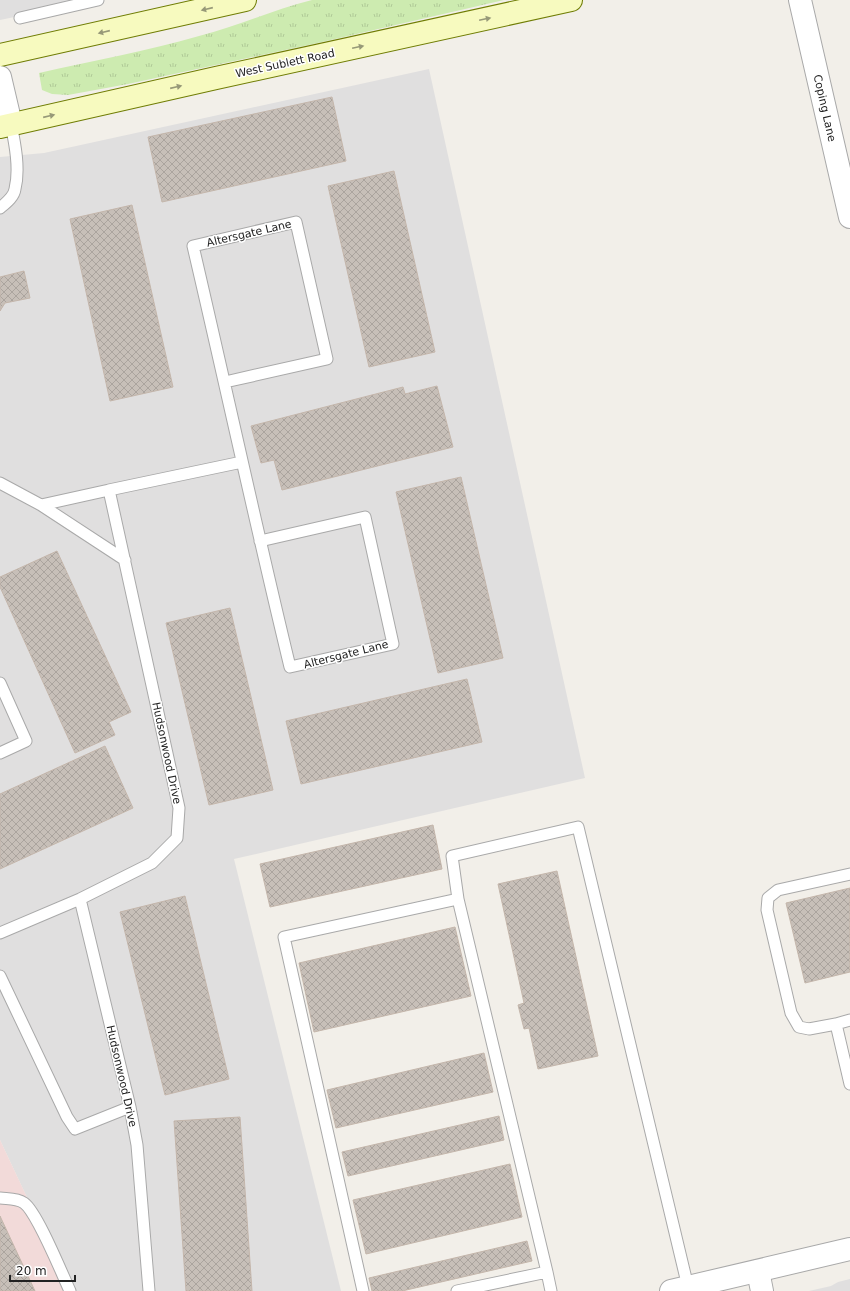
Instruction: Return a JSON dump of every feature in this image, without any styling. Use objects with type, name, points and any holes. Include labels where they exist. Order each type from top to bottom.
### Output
[{"type":"main road","points":[[0,55],[245,0]]},
{"type":"main road","name":"West Sublett Road","points":[[6,125],[571,0]]},
{"type":"street","name":"Coping Lane","points":[[800,0],[850,217]]},
{"type":"street","points":[[0,77],[6,125]]},
{"type":"street","points":[[680,1289],[760,1281],[850,1250]]},
{"type":"lane","points":[[20,18],[98,0]]},
{"type":"lane","points":[[0,208],[7,203],[15,190],[17,160],[16,145],[6,125]]},
{"type":"lane","name":"Altersgate Lane","points":[[225,382],[327,359],[296,222],[193,246],[260,541],[290,668],[393,644],[365,517],[260,541]]},
{"type":"lane","points":[[41,505],[242,462]]},
{"type":"lane","points":[[0,483],[41,505],[125,560]]},
{"type":"lane","name":"Hudsonwood Drive","points":[[109,490],[179,808],[177,838],[152,863],[80,899],[130,1107],[137,1145],[149,1291]]},
{"type":"lane","points":[[0,683],[26,741],[0,753]]},
{"type":"lane","points":[[551,1291],[548,1272],[458,899],[452,856],[578,827],[680,1289]]},
{"type":"lane","points":[[850,874],[778,890],[768,898],[768,910],[791,1013],[799,1027],[809,1029],[850,1020]]},
{"type":"lane","points":[[0,933],[80,899]]},
{"type":"lane","points":[[363,1291],[284,937],[458,899]]},
{"type":"lane","points":[[0,976],[67,1117],[75,1129],[130,1107]]},
{"type":"lane","points":[[836,1024],[850,1084]]},
{"type":"lane","points":[[0,1198],[14,1199],[25,1204],[37,1220],[70,1291]]},
{"type":"lane","points":[[457,1291],[548,1272]]},
{"type":"shaded area","points":[[0,0],[96,0],[0,20]]},
{"type":"shaded area","points":[[429,69],[585,778],[234,859],[341,1291],[71,1291],[0,1140],[0,157],[44,153]]},
{"type":"shaded area","points":[[0,1140],[71,1291],[0,1291]]},
{"type":"shaded area","points":[[850,1279],[850,1291],[809,1291],[831,1286],[838,1282]]},
{"type":"green space","points":[[312,0],[504,0],[322,42],[128,84],[68,95],[52,94],[42,90],[39,73],[139,51],[213,32],[283,8]]},
{"type":"building","points":[[332,97],[346,161],[162,202],[148,137]]},
{"type":"building","points":[[394,171],[435,352],[369,367],[328,186]]},
{"type":"building","points":[[132,205],[173,387],[110,401],[70,219]]},
{"type":"building","points":[[24,271],[30,298],[5,303],[0,311],[0,277]]},
{"type":"building","points":[[437,386],[453,447],[282,490],[274,460],[261,463],[251,426],[403,387],[405,394]]},
{"type":"building","points":[[461,477],[503,658],[438,673],[396,492]]},
{"type":"building","points":[[57,551],[131,712],[109,722],[115,735],[75,753],[0,587],[0,577]]},
{"type":"building","points":[[230,608],[273,790],[209,805],[166,623]]},
{"type":"building","points":[[467,679],[482,742],[301,784],[286,721]]},
{"type":"building","points":[[105,746],[133,808],[0,869],[0,794]]},
{"type":"building","points":[[433,825],[442,869],[270,907],[260,864]]},
{"type":"building","points":[[557,871],[598,1056],[538,1069],[529,1028],[524,1029],[518,1005],[524,1003],[498,884]]},
{"type":"building","points":[[850,888],[850,972],[805,983],[786,903]]},
{"type":"building","points":[[185,896],[229,1079],[165,1095],[120,912]]},
{"type":"building","points":[[455,927],[471,996],[314,1032],[299,963]]},
{"type":"building","points":[[484,1053],[493,1092],[336,1128],[327,1090]]},
{"type":"building","points":[[499,1116],[504,1140],[348,1176],[342,1152]]},
{"type":"building","points":[[240,1117],[252,1291],[186,1291],[174,1121]]},
{"type":"building","points":[[510,1164],[522,1217],[366,1254],[353,1200]]},
{"type":"building","points":[[0,1216],[35,1291],[0,1291]]},
{"type":"building","points":[[527,1241],[532,1261],[402,1291],[372,1291],[369,1278]]}]
